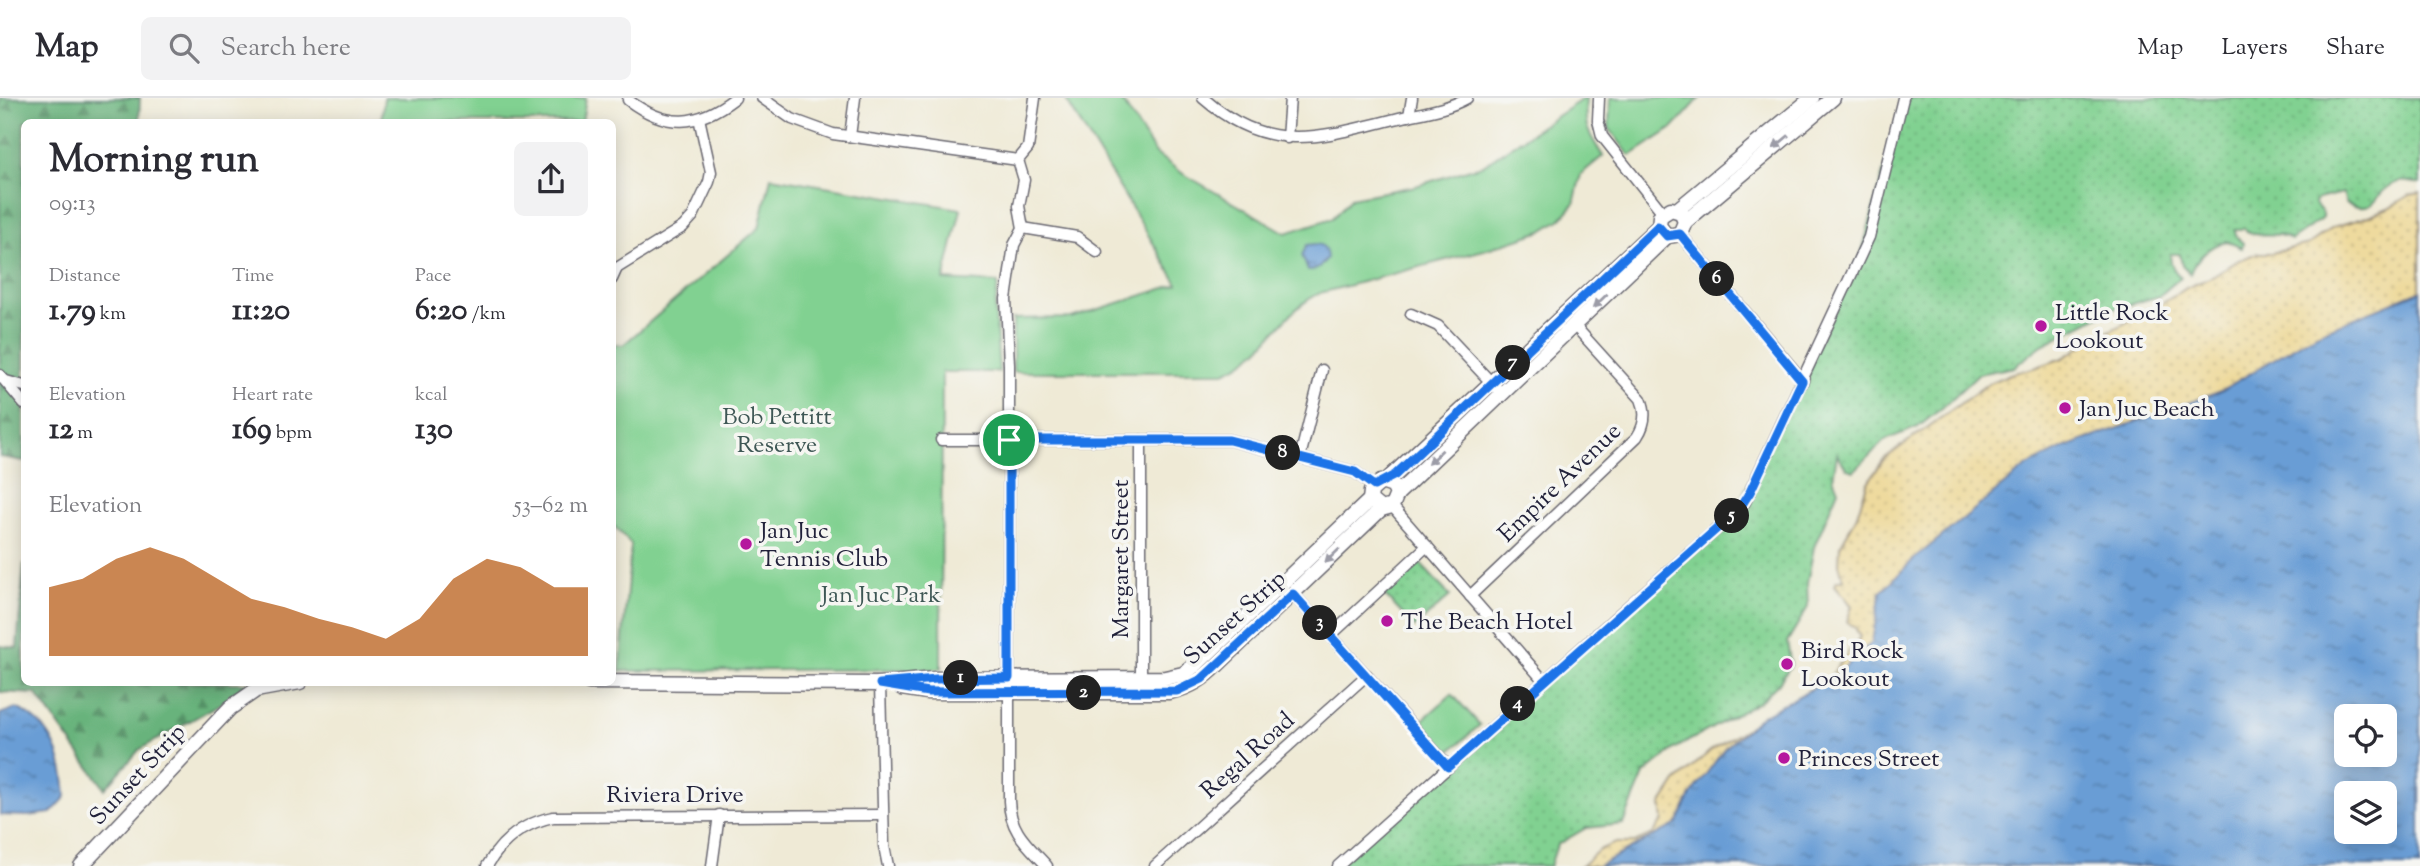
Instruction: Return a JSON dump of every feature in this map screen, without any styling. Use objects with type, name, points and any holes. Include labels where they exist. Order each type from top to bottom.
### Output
[{"type":"street","points":[[628,100],[646,114],[664,120],[699,118],[719,110],[736,98]]},
{"type":"street","points":[[762,98],[804,125],[833,134],[1018,160]]},
{"type":"street","points":[[850,136],[855,98]]},
{"type":"street","points":[[1018,160],[1028,148],[1035,98]]},
{"type":"street","points":[[1203,98],[1238,123],[1287,138],[1318,137],[1445,107],[1467,98]]},
{"type":"street","points":[[1287,138],[1290,98]]},
{"type":"street","points":[[1409,116],[1412,98]]},
{"type":"street","points":[[1599,98],[1598,120],[1602,136],[1802,381]]},
{"type":"street","name":"Sunset Strip","points":[[880,684],[928,692],[1168,692],[1184,689],[1202,679],[1293,594],[1492,383],[1811,98]]},
{"type":"street","name":"Sunset Strip","points":[[616,682],[880,684],[936,679],[1141,679],[1175,676],[1191,669],[1383,496],[1502,394],[1574,325],[1672,223],[1833,98]]},
{"type":"street","points":[[1338,866],[1739,509],[1750,492],[1869,237],[1903,98]]},
{"type":"street","points":[[616,270],[683,227],[693,216],[711,172],[699,118]]},
{"type":"street","points":[[1018,160],[1023,174],[1019,206],[1023,228],[1014,245],[1006,299],[1011,821],[1018,834],[1047,866]]},
{"type":"street","points":[[1023,228],[1077,237],[1097,252]]},
{"type":"street","points":[[1411,314],[1438,326],[1502,394]]},
{"type":"street","name":"Empire Avenue","points":[[1470,596],[1637,437],[1644,425],[1645,412],[1641,399],[1574,325]]},
{"type":"street","points":[[1300,457],[1322,370]]},
{"type":"street","points":[[3,378],[21,385]]},
{"type":"street","points":[[3,378],[21,400]]},
{"type":"street","points":[[941,440],[1229,440],[1355,472],[1383,496],[1544,681]]},
{"type":"street","name":"Margaret Street","points":[[1141,440],[1141,679]]},
{"type":"street","points":[[1331,635],[1427,546]]},
{"type":"street","points":[[1293,594],[1448,767]]},
{"type":"street","name":"Regal Road","points":[[1154,866],[1367,675]]},
{"type":"street","points":[[880,684],[884,846],[888,866]]},
{"type":"street","name":"Sunset Strip","points":[[82,866],[230,708],[256,690],[278,686]]},
{"type":"street","points":[[712,866],[719,815]]},
{"type":"street","name":"Riviera Drive","points":[[487,866],[512,836],[542,819],[566,816],[883,815]]},
{"type":"green space","points":[[0,98],[140,98],[139,119],[21,119],[21,460],[0,457]]},
{"type":"green space","points":[[384,98],[586,98],[582,119],[381,119]]},
{"type":"green space","points":[[1065,98],[1120,98],[1156,154],[1182,173],[1286,233],[1333,218],[1351,198],[1416,186],[1483,165],[1584,98],[1588,129],[1603,156],[1581,174],[1574,204],[1561,219],[1542,231],[1484,250],[1320,293],[1294,311],[1252,355],[1224,372],[1013,372],[1013,319],[1071,318],[1178,284]]},
{"type":"green space","points":[[1610,98],[1700,98],[1674,127],[1630,156],[1609,128]]},
{"type":"green space","points":[[1903,98],[2420,98],[2420,183],[2398,182],[2365,207],[2346,203],[2343,193],[2318,199],[2314,203],[2323,218],[2291,240],[2278,235],[2254,234],[2245,229],[2235,229],[2236,237],[2243,243],[2242,248],[2226,241],[2220,243],[2199,258],[2190,274],[2182,266],[2180,254],[2170,254],[2173,267],[2181,277],[2159,296],[2110,310],[2042,345],[2014,367],[1978,374],[1918,427],[1885,440],[1854,471],[1847,469],[1837,454],[1833,478],[1838,490],[1814,547],[1807,583],[1808,607],[1787,642],[1791,665],[1778,684],[1759,702],[1674,749],[1644,774],[1623,824],[1586,828],[1557,845],[1550,866],[1338,866],[1733,515],[1860,259]]},
{"type":"green space","name":"Bob Pettitt Reserve","points":[[771,177],[961,209],[944,280],[998,283],[995,309],[999,372],[942,372],[941,669],[620,671],[631,544],[616,528],[616,344],[623,345],[759,228]]},
{"type":"green space","points":[[1418,561],[1450,596],[1415,627],[1383,594]]},
{"type":"green space","points":[[21,599],[21,686],[252,686],[139,750],[105,789],[36,694],[0,692],[0,646],[17,648]]},
{"type":"green space","points":[[1452,694],[1480,725],[1447,754],[1419,723]]},
{"type":"sand","name":"Jan Juc Beach","points":[[2420,193],[2420,291],[2314,335],[2219,392],[2066,447],[2027,466],[1913,560],[1881,592],[1872,642],[1654,866],[1581,866],[1599,850],[1615,843],[1635,843],[1653,834],[1663,820],[1661,805],[1676,782],[1710,751],[1830,677],[1860,637],[1855,627],[1847,622],[1852,606],[1835,585],[1837,580],[1844,580],[1839,564],[1840,546],[1856,518],[1867,484],[1884,459],[1989,383],[2063,358],[2091,340],[2154,309],[2184,289],[2212,277],[2239,260],[2258,253],[2272,253],[2309,244],[2333,227],[2363,218],[2410,195]]},
{"type":"water","points":[[1315,244],[1324,248],[1327,258],[1319,267],[1308,271],[1302,255],[1307,245]]},
{"type":"water","points":[[2420,291],[2420,866],[1598,866],[1677,824],[1691,795],[1725,748],[1762,716],[1834,677],[1872,642],[1881,592],[1913,560],[2027,466],[2066,447],[2219,392],[2314,335]]},
{"type":"water","points":[[16,708],[29,715],[48,733],[59,756],[66,797],[51,813],[0,815],[0,714]]},
{"type":"place","name":"Little Rock Lookout","points":[[2041,326]]},
{"type":"place","name":"Jan Juc Beach","points":[[2065,408]]},
{"type":"place","name":"Jan Juc Tennis Club","points":[[746,544]]},
{"type":"place","name":"The Beach Hotel","points":[[1387,621]]},
{"type":"place","name":"Bird Rock Lookout","points":[[1787,664]]},
{"type":"place","name":"Princes Street","points":[[1784,758]]},
{"type":"route","points":[[1658,226],[1667,236],[1680,234],[1802,381],[1750,492],[1739,509],[1448,767],[1293,594],[1202,679],[1177,691],[928,692],[880,684],[936,679],[1009,678],[1009,440],[1229,440],[1355,472],[1374,486],[1395,475],[1658,226]]},
{"type":"park label","name":"Jan Juc Park","points":[[881,594]]}]
